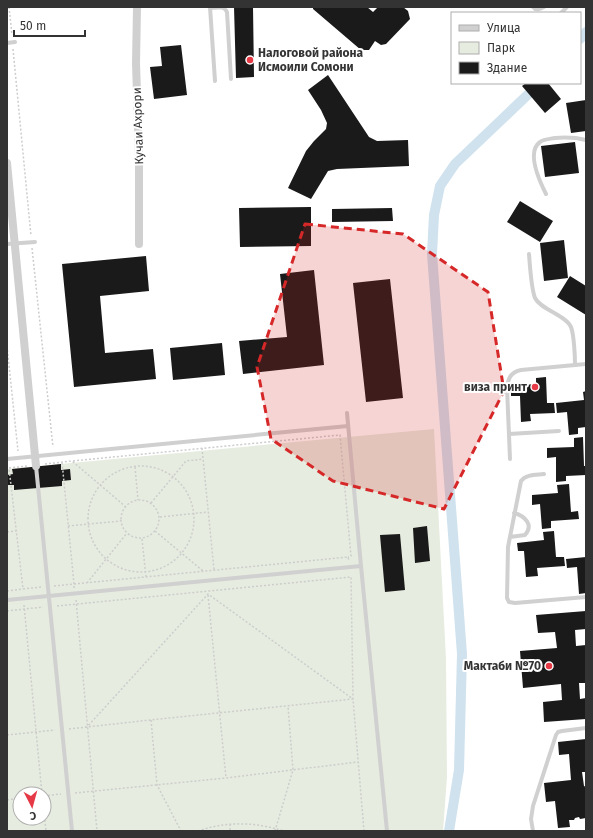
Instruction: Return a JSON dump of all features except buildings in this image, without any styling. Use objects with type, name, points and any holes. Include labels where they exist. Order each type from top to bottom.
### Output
[{"type":"street","name":"Кучаи Ахрори","points":[[137,7],[136,63],[139,156],[139,244]]},
{"type":"street","points":[[7,163],[11,244],[36,466]]},
{"type":"lane","points":[[215,81],[210,7],[223,8],[226,9],[227,12],[231,79]]},
{"type":"lane","points":[[533,7],[537,10],[544,7]]},
{"type":"lane","points":[[7,43],[14,42]]},
{"type":"lane","points":[[546,194],[536,168],[534,155],[536,146],[542,140],[564,137],[573,137],[586,140]]},
{"type":"lane","points":[[11,244],[33,242]]},
{"type":"lane","points":[[529,254],[535,297],[539,303],[570,324],[576,365]]},
{"type":"lane","points":[[510,460],[507,383],[510,375],[517,370],[586,364]]},
{"type":"lane","points":[[347,413],[387,831]]},
{"type":"lane","points":[[7,459],[348,426]]},
{"type":"lane","points":[[509,434],[559,431]]},
{"type":"lane","points":[[36,466],[72,831]]},
{"type":"lane","points":[[544,474],[527,476],[522,479],[510,537],[506,598],[509,602],[515,603],[586,597]]},
{"type":"lane","points":[[510,537],[525,535],[527,534],[528,530],[526,519],[521,515],[514,513]]},
{"type":"lane","points":[[7,600],[361,566]]},
{"type":"lane","points":[[533,831],[531,819],[532,806],[556,735],[558,732],[562,731],[586,728]]},
{"type":"path","points":[[9,7],[14,42],[53,454]]},
{"type":"path","points":[[7,346],[20,466]]},
{"type":"path","points":[[126,507],[72,461],[340,435],[351,556],[348,557],[351,577],[352,699],[364,831]]},
{"type":"path","points":[[201,440],[214,570]]},
{"type":"path","points":[[151,504],[186,461],[203,459]]},
{"type":"path","points":[[62,462],[97,831]]},
{"type":"path","points":[[135,467],[138,500]]},
{"type":"path","points":[[135,467],[149,467],[157,469],[172,477],[179,483],[189,497],[193,514],[192,531],[189,540],[181,553],[166,565],[158,569],[146,571],[132,571],[124,569],[116,566],[106,559],[92,541],[88,524],[89,507],[92,498],[100,485],[115,473],[135,467]]},
{"type":"path","points":[[7,471],[10,470],[42,786]]},
{"type":"path","points":[[138,500],[143,500],[151,504],[156,508],[159,517],[159,522],[155,532],[147,537],[132,537],[122,526],[121,521],[123,512],[126,507],[138,500]]},
{"type":"path","points":[[159,517],[208,512]]},
{"type":"path","points":[[68,526],[121,521]]},
{"type":"path","points":[[7,532],[16,531]]},
{"type":"path","points":[[155,532],[202,571]]},
{"type":"path","points":[[88,583],[127,533]]},
{"type":"path","points":[[142,538],[146,577]]},
{"type":"path","points":[[8,590],[348,557]]},
{"type":"path","points":[[7,610],[351,577]]},
{"type":"path","points":[[208,590],[226,778]]},
{"type":"path","points":[[208,594],[352,699]]},
{"type":"path","points":[[87,727],[208,594]]},
{"type":"path","points":[[7,735],[220,714],[352,699]]},
{"type":"path","points":[[275,830],[293,770],[288,706]]},
{"type":"path","points":[[151,720],[157,785],[181,831]]},
{"type":"path","points":[[52,795],[226,778],[358,762]]},
{"type":"path","points":[[230,824],[230,831]]},
{"type":"path","points":[[198,831],[230,824],[253,824],[284,831]]},
{"type":"highlighted area","points":[[305,224],[403,234],[488,292],[504,391],[444,509],[333,481],[271,439],[257,367]]},
{"type":"green space","points":[[434,429],[446,659],[447,777],[443,831],[7,831],[7,469]]},
{"type":"waterway","points":[[581,38],[586,32]]},
{"type":"waterway","points":[[449,831],[459,770],[462,654],[432,254],[434,215],[440,186],[455,164],[539,84]]},
{"type":"place","name":"Налоговой района Исмоили Сомони","points":[[250,60]]},
{"type":"place","name":"виза принт","points":[[535,387]]},
{"type":"place","name":"Мактаби №70","points":[[549,666]]}]
